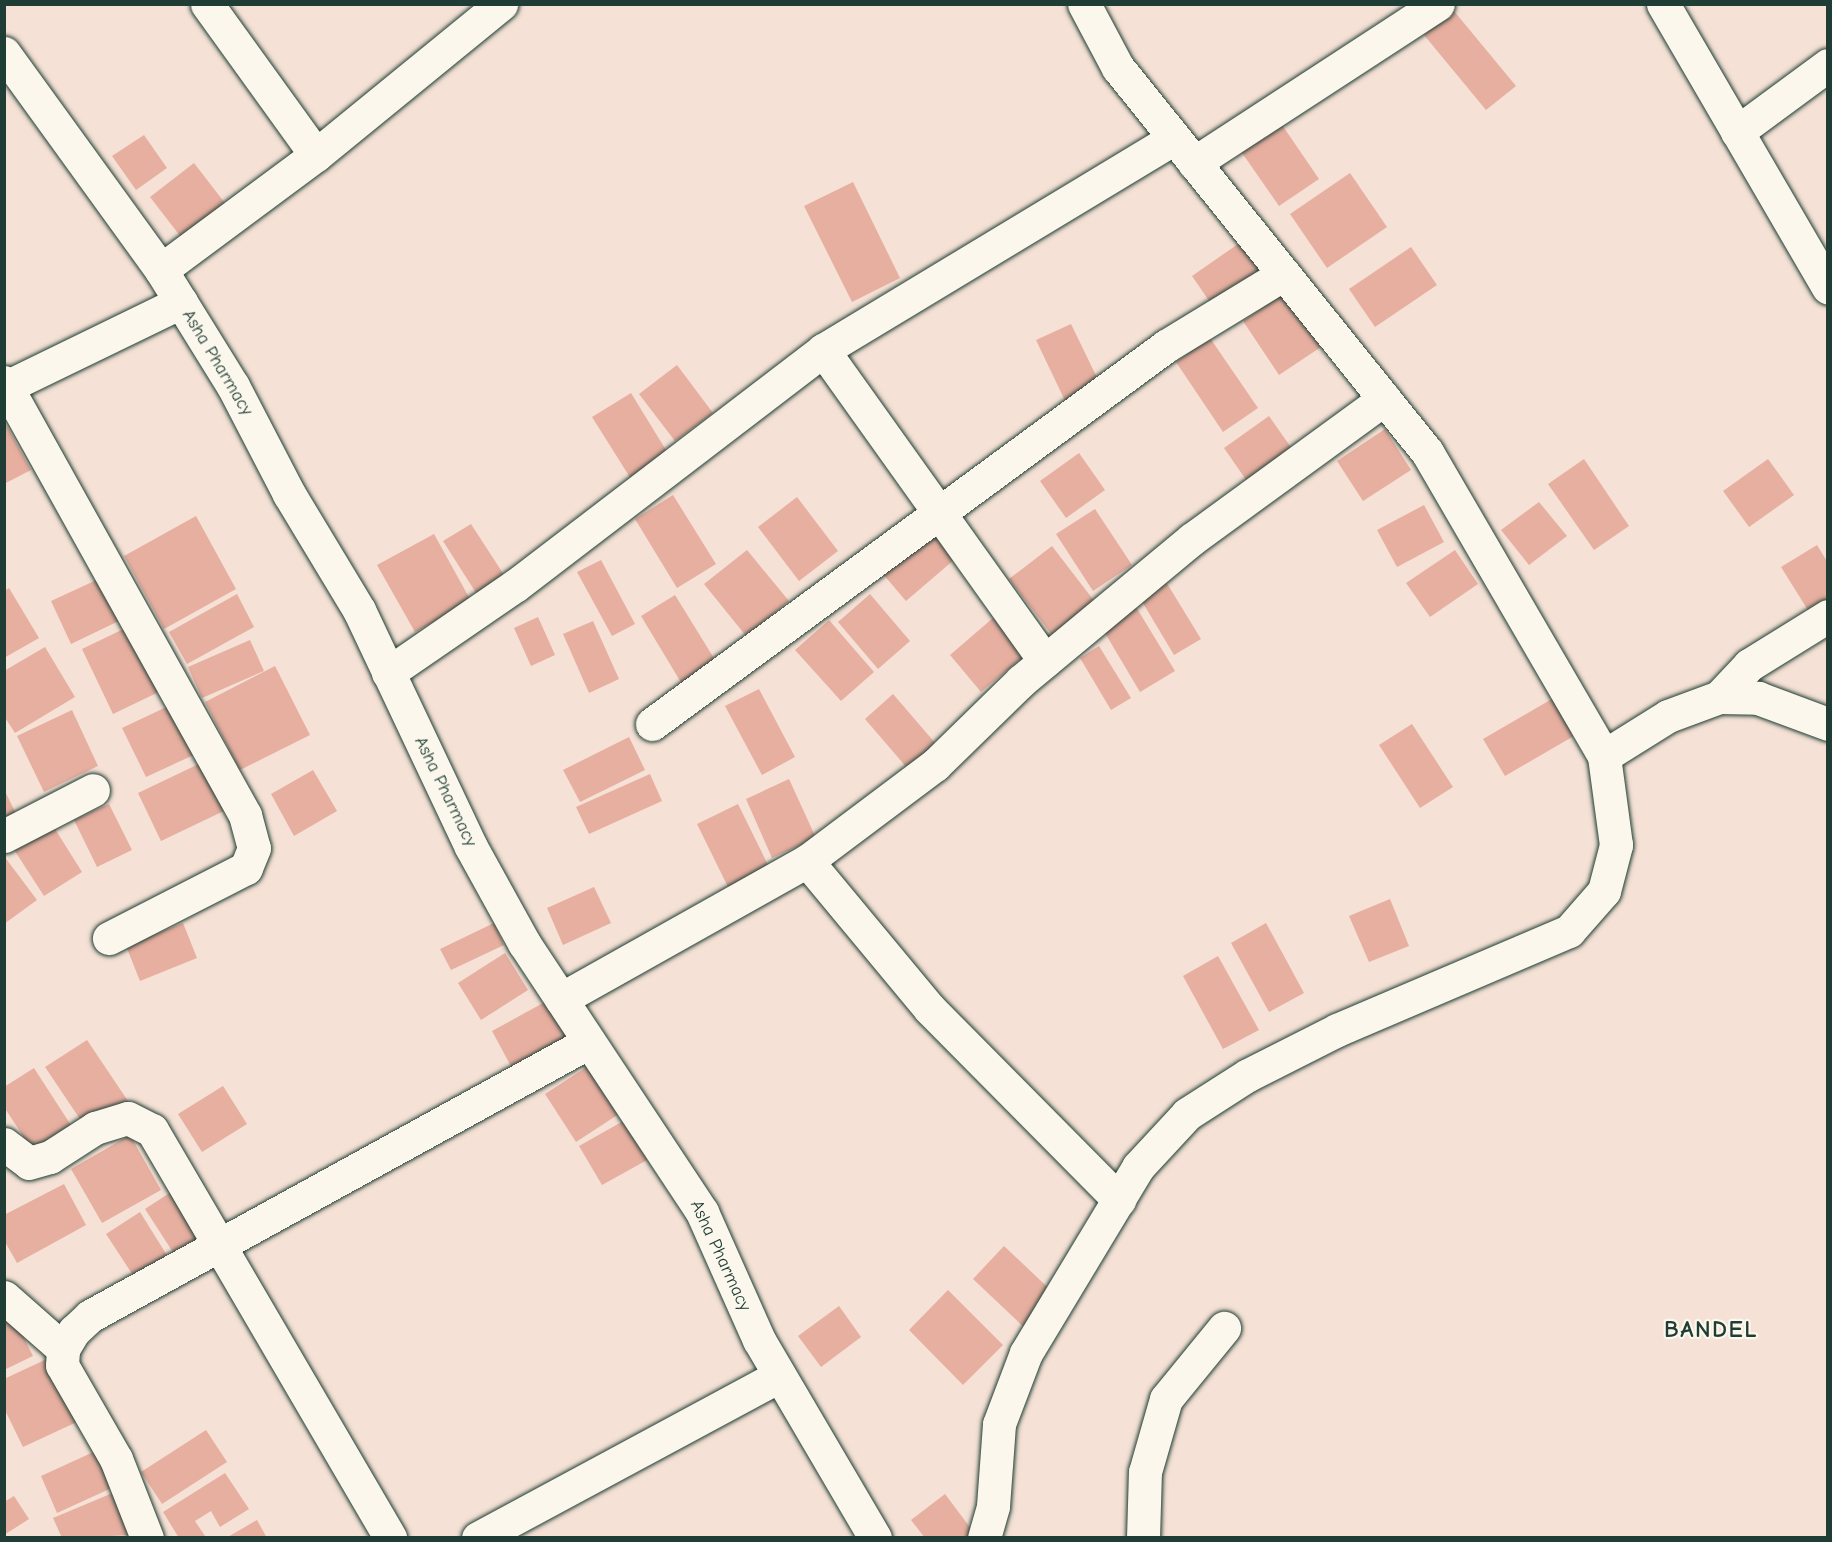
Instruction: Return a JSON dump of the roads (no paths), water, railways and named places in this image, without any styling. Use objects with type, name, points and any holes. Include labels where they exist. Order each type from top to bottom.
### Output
[{"type":"street","points":[[207,4],[316,155]]},
{"type":"street","points":[[161,270],[316,155],[501,4]]},
{"type":"street","points":[[984,1538],[993,1506],[999,1424],[1026,1353],[1138,1167],[1187,1114],[1248,1074],[1337,1030],[1569,931],[1604,891],[1617,845],[1604,756],[1427,452],[1118,68],[1084,4]]},
{"type":"street","points":[[1194,163],[1438,4]]},
{"type":"street","points":[[1663,4],[1827,287]]},
{"type":"street","name":"Asha Pharmacy","points":[[4,53],[161,270],[234,386],[289,494],[359,610],[471,846],[561,999],[702,1212],[780,1376],[875,1538]]},
{"type":"street","points":[[1737,132],[1827,65]]},
{"type":"street","points":[[388,673],[516,585],[823,350],[1174,138]]},
{"type":"street","points":[[652,724],[937,510],[1166,346],[1284,274]]},
{"type":"street","points":[[109,938],[246,868],[254,848],[245,815],[6,385],[181,302]]},
{"type":"street","points":[[823,350],[1045,661]]},
{"type":"street","points":[[561,999],[807,861],[935,765],[1045,661],[1192,539],[1383,399]]},
{"type":"street","points":[[1719,697],[1749,665],[1827,615]]},
{"type":"street","points":[[1604,756],[1668,716],[1719,697],[1758,698],[1827,724]]},
{"type":"street","points":[[4,836],[93,790]]},
{"type":"street","points":[[807,861],[930,1010],[1119,1200]]},
{"type":"street","points":[[147,1538],[116,1459],[62,1365],[63,1349],[90,1316],[589,1042]]},
{"type":"street","points":[[4,1144],[29,1163],[50,1157],[95,1128],[128,1118],[152,1130],[390,1538]]},
{"type":"street","points":[[4,1297],[63,1349]]},
{"type":"street","points":[[1143,1538],[1145,1472],[1167,1399],[1224,1328]]},
{"type":"street","points":[[478,1538],[780,1376]]},
{"type":"district","name":"BANDEL","points":[[1711,1330]]}]
